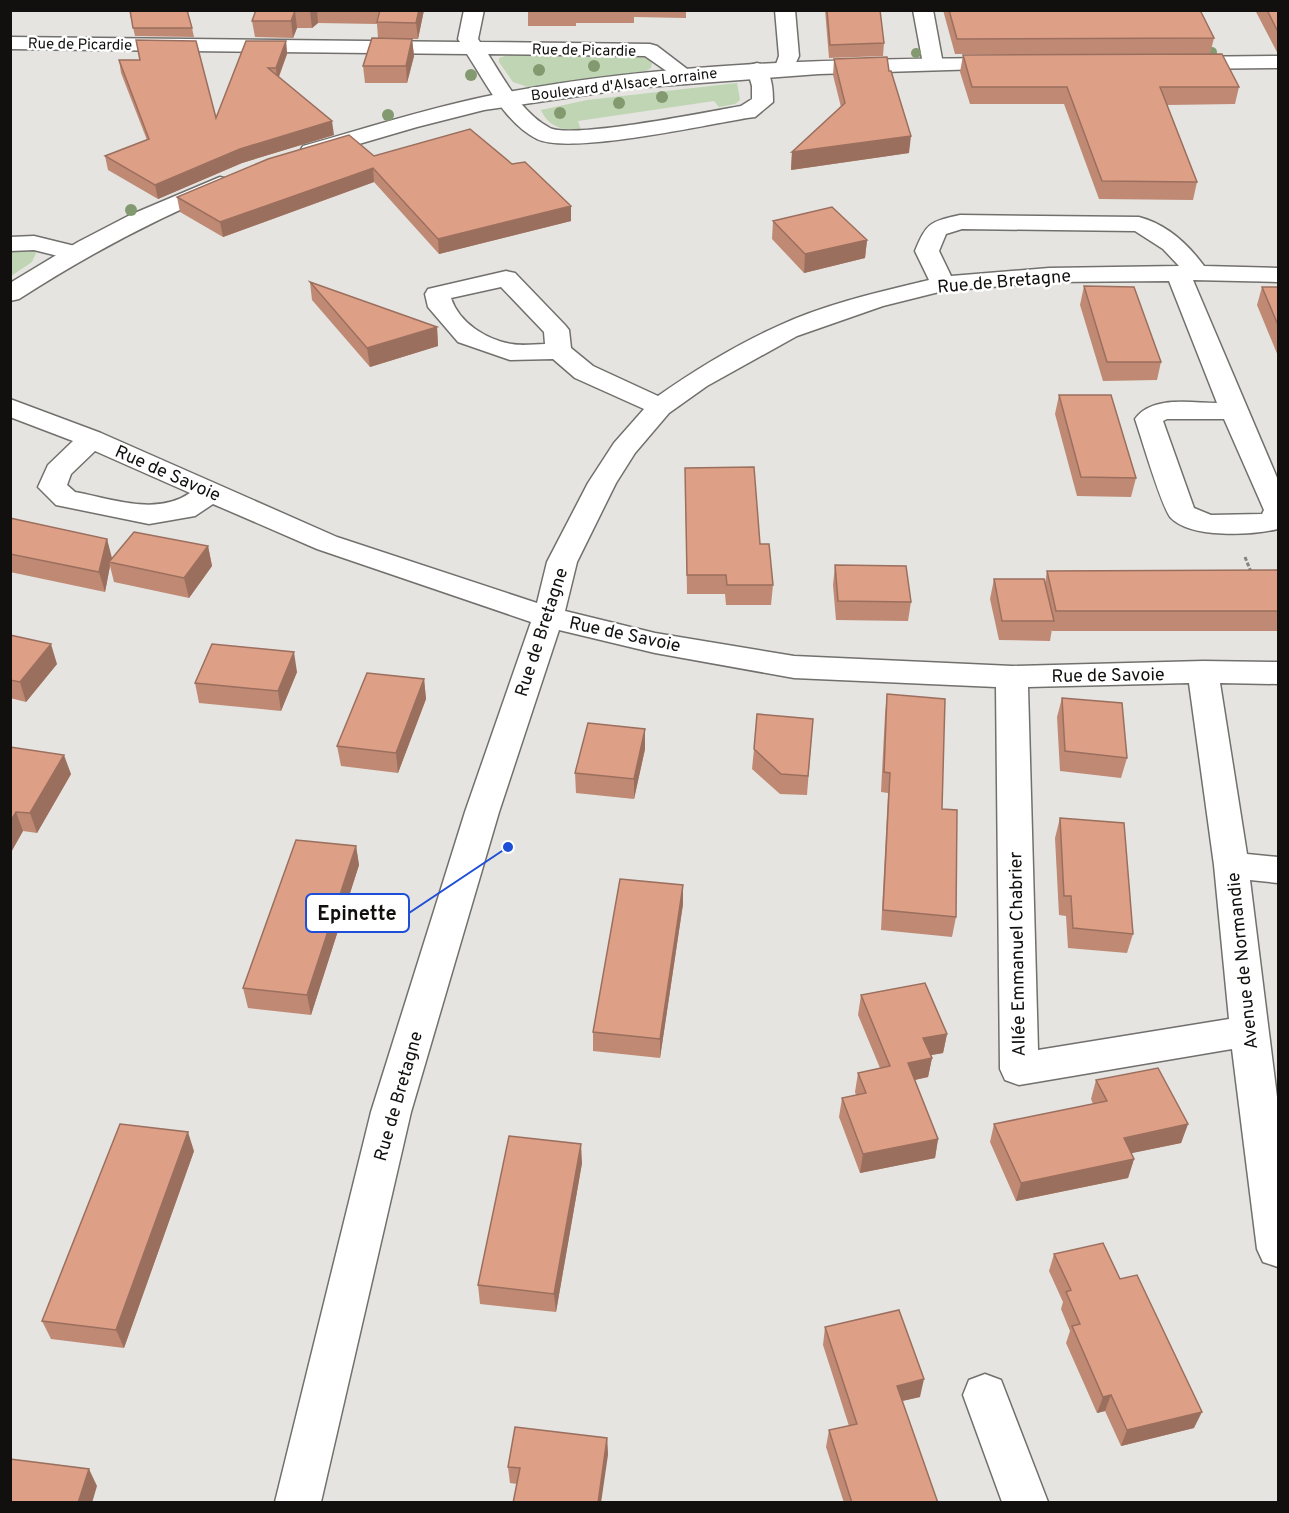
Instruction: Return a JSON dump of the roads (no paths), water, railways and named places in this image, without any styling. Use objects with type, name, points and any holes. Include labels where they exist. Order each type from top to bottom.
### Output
[{"type":"street","points":[[474,10],[468,39],[506,99],[532,126],[546,135],[579,138],[747,112],[762,102],[763,86],[757,69]]},
{"type":"street","points":[[785,10],[789,56],[785,67]]},
{"type":"street","points":[[923,10],[933,64]]},
{"type":"street","name":"Rue de Picardie","points":[[10,43],[650,50],[685,75]]},
{"type":"street","name":"Boulevard d'Alsace Lorraine","points":[[296,155],[401,124],[506,99],[610,83],[785,67],[1026,63]]},
{"type":"street","points":[[1165,63],[1278,63]]},
{"type":"street","points":[[10,294],[74,253],[177,201],[242,175]]},
{"type":"street","points":[[943,284],[927,251],[936,230],[960,222],[1139,224],[1160,234],[1184,253],[1188,273],[1234,411],[1278,510],[1275,519],[1270,522],[1210,524],[1191,521],[1181,512],[1149,419],[1165,411],[1234,411]]},
{"type":"street","points":[[10,244],[34,243],[74,253]]},
{"type":"street","name":"Rue de Bretagne","points":[[298,1503],[391,1112],[482,812],[548,617],[562,562],[602,483],[624,449],[660,407],[698,380],[788,331],[874,301],[943,284],[1049,275],[1188,273],[1278,275]]},
{"type":"street","points":[[559,351],[584,372],[660,407]]},
{"type":"street","name":"Rue de Savoie","points":[[10,407],[91,439],[327,543],[548,617],[655,643],[794,667],[1012,677],[1203,672],[1278,673]]},
{"type":"street","points":[[91,439],[58,471],[52,487],[66,499],[149,515],[185,510],[210,493]]},
{"type":"street","name":"Avenue de Normandie","points":[[1203,672],[1231,865],[1249,1031],[1278,1249]]},
{"type":"street","name":"Allée Emmanuel Chabrier","points":[[1012,677],[1019,1069],[1249,1031]]},
{"type":"street","points":[[1231,865],[1278,870]]},
{"type":"street","points":[[985,1395],[1025,1503]]},
{"type":"place","name":"Epinette","points":[[508,847]]}]
